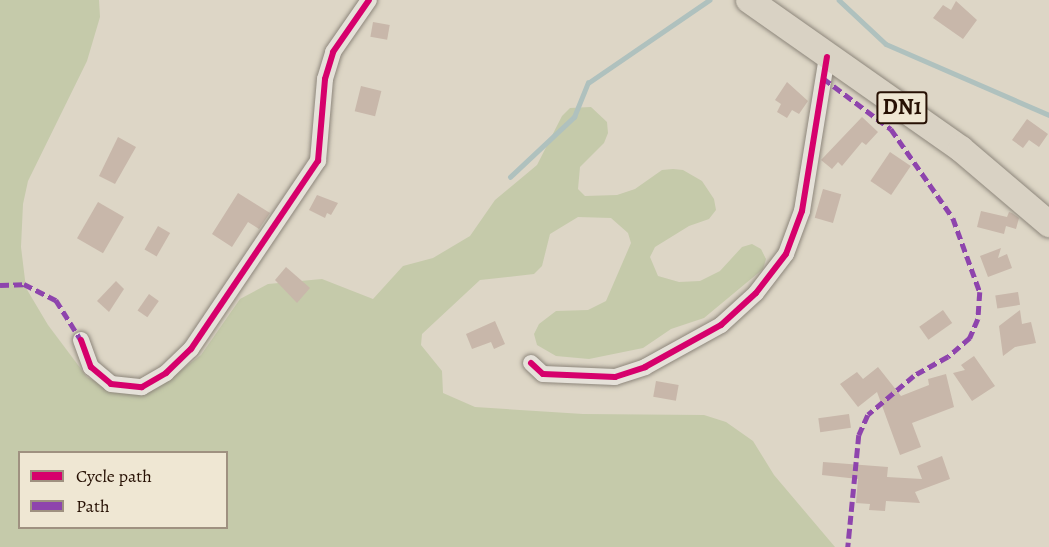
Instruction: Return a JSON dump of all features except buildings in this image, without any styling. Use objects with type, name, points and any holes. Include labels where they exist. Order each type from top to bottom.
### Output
[{"type":"main road","name":"DN1","points":[[749,0],[961,149],[1049,224]]},
{"type":"main road","name":"DN1","points":[[771,0],[968,139],[1049,207]]},
{"type":"street","points":[[81,340],[91,367],[111,384],[142,387],[166,373],[191,349],[318,161],[325,79],[333,52],[369,0]]},
{"type":"street","points":[[531,363],[543,374],[615,377],[645,367],[721,325],[756,294],[786,254],[802,211],[827,57]]},
{"type":"green space","points":[[0,0],[99,0],[100,17],[87,61],[28,181],[23,204],[21,247],[26,288],[48,325],[87,377],[106,387],[167,381],[201,355],[240,299],[268,284],[322,279],[373,299],[403,266],[433,258],[470,236],[495,200],[537,165],[562,116],[570,108],[591,107],[607,122],[608,133],[604,143],[580,167],[578,189],[585,196],[617,195],[635,189],[662,170],[673,169],[683,170],[702,181],[714,199],[716,210],[709,219],[689,226],[655,247],[650,257],[658,276],[679,282],[700,281],[720,271],[742,247],[752,244],[761,249],[766,259],[763,269],[704,318],[671,329],[643,348],[589,359],[556,356],[537,345],[534,334],[539,324],[556,311],[588,310],[606,301],[631,243],[628,233],[611,218],[578,217],[550,234],[542,266],[534,274],[480,280],[422,334],[421,345],[442,371],[443,393],[475,407],[583,414],[704,415],[726,422],[753,441],[774,475],[835,547],[0,547]]},
{"type":"waterway","points":[[510,177],[574,117],[588,83],[709,0]]},
{"type":"waterway","points":[[839,0],[886,44],[1049,115]]},
{"type":"marked path","points":[[823,78],[891,129],[953,218],[980,292],[978,319],[970,338],[948,357],[914,376],[868,415],[859,435],[848,547]]},
{"type":"marked path","points":[[0,285],[24,284],[56,300],[81,340]]},
{"type":"cycle path","points":[[81,340],[91,367],[111,384],[142,387],[166,373],[191,349],[318,161],[325,79],[333,52],[369,0]]},
{"type":"cycle path","points":[[531,363],[543,374],[615,377],[645,367],[721,325],[756,293],[786,254],[802,211],[827,57]]}]
